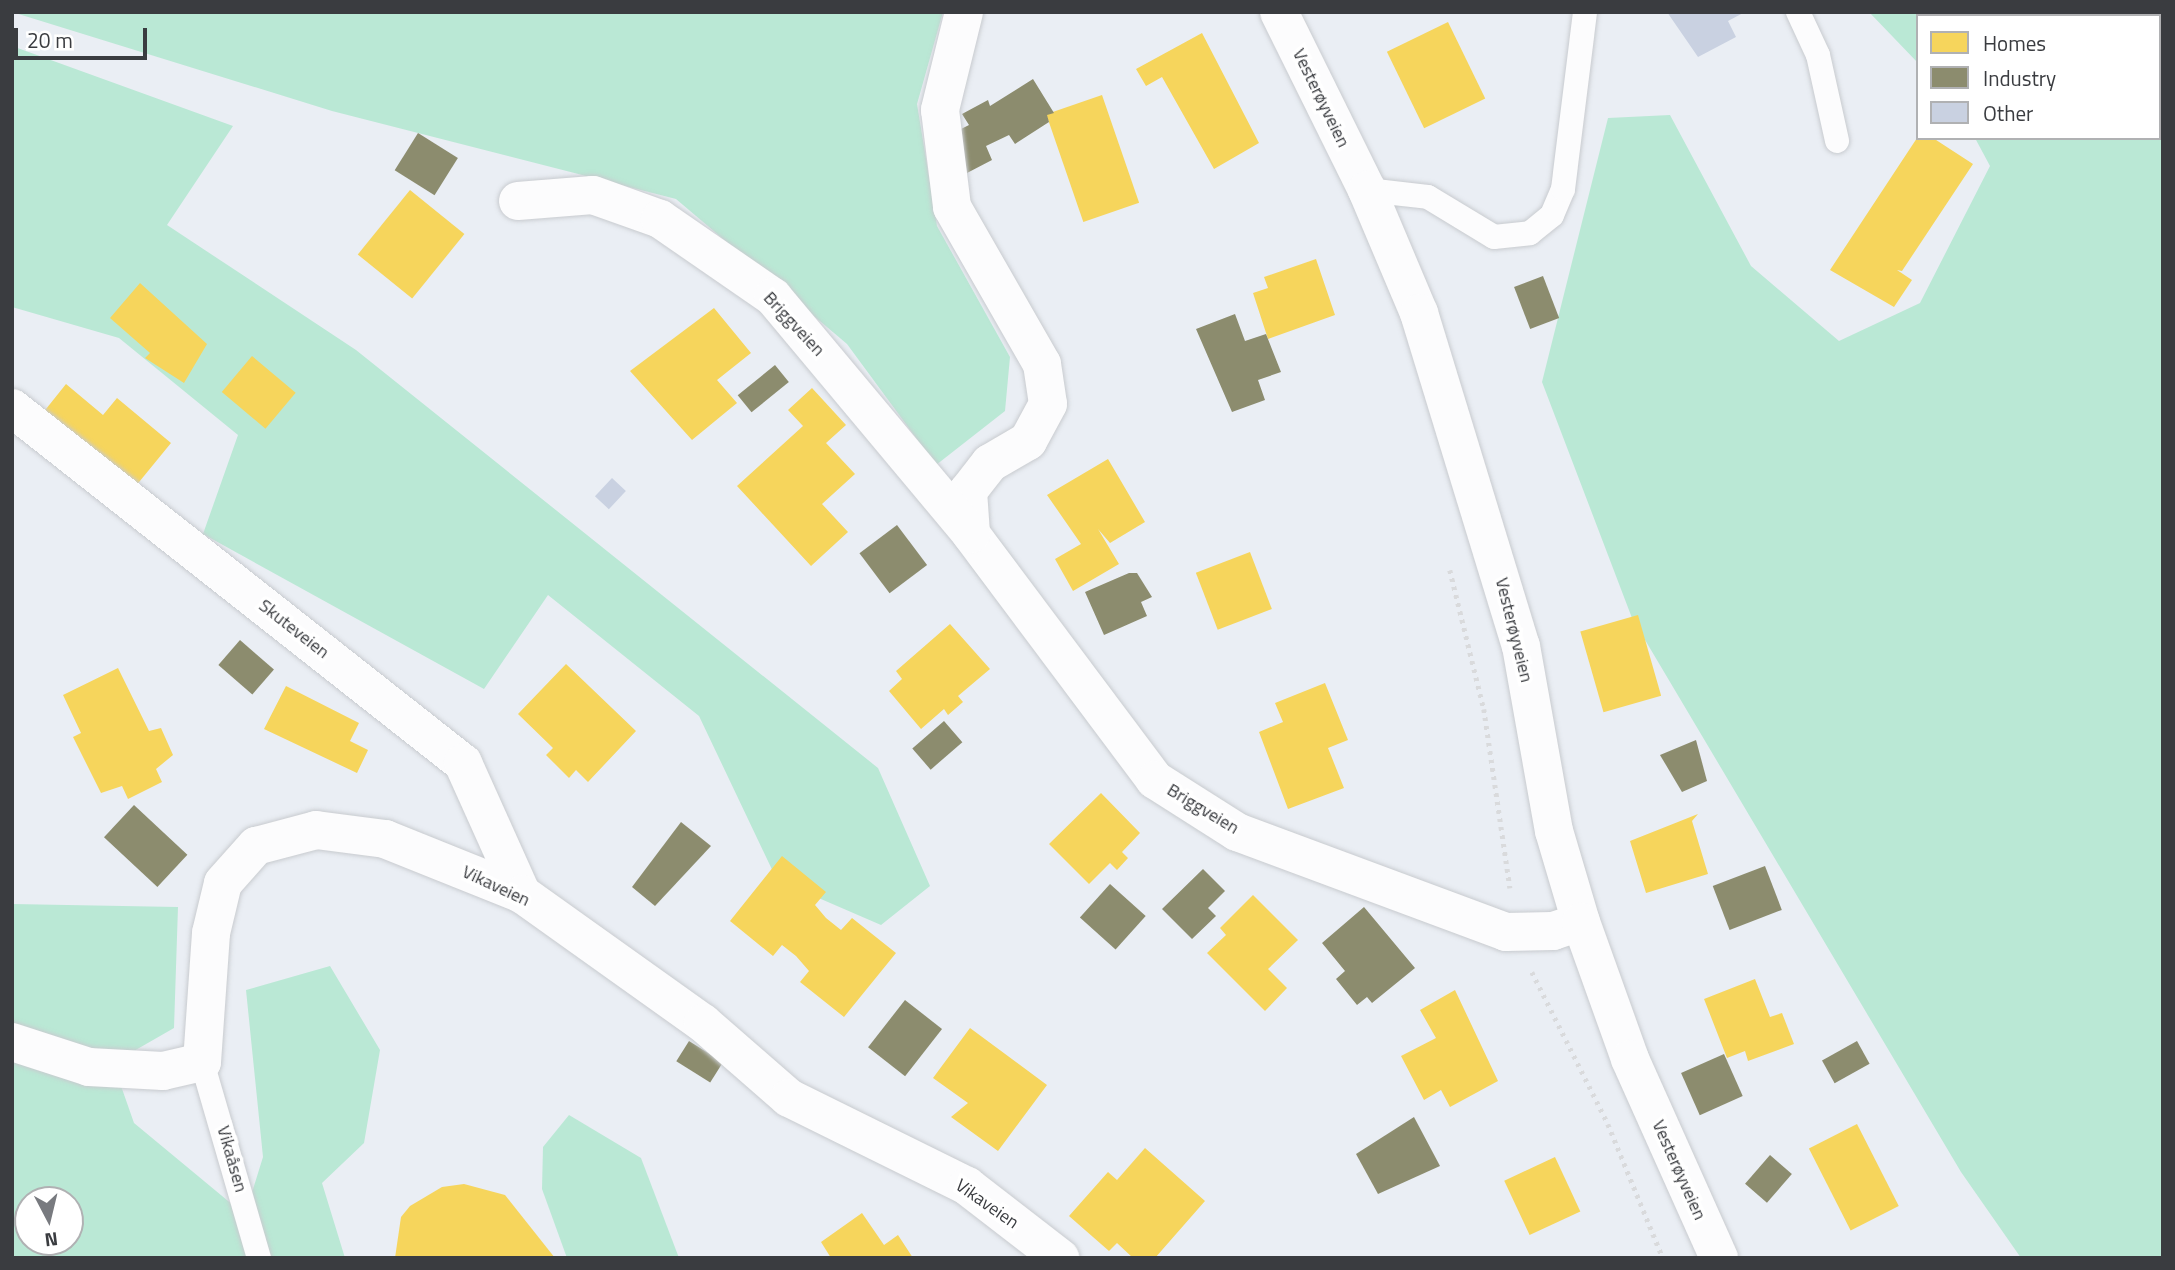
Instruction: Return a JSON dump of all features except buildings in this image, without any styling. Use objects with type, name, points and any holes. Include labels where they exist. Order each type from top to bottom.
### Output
[{"type":"street","points":[[964,12],[940,110],[952,207],[1042,364],[1048,404],[1028,441],[990,463],[968,491],[971,534]]},
{"type":"street","name":"Vesterøyveien","points":[[1279,12],[1367,190],[1419,313],[1467,456],[1521,646],[1554,831],[1581,922],[1630,1059],[1718,1258]]},
{"type":"street","name":"Briggveien","points":[[518,201],[593,195],[660,219],[773,297],[971,534],[1167,788],[1237,832],[1506,932],[1581,922]]},
{"type":"street","name":"Skuteveien","points":[[12,408],[463,763],[522,894]]},
{"type":"street","name":"Vikaveien","points":[[202,1062],[211,933],[223,883],[256,846],[316,830],[385,839],[522,894],[703,1023],[789,1098],[967,1186],[1060,1258]]},
{"type":"street","points":[[12,1042],[89,1067],[163,1071],[202,1062]]},
{"type":"lane","points":[[1367,190],[1428,197],[1494,237],[1530,233],[1552,215],[1563,189],[1586,12]]},
{"type":"lane","points":[[1798,12],[1818,55],[1837,141]]},
{"type":"lane","name":"Vikaåsen","points":[[202,1062],[259,1258]]},
{"type":"path","points":[[1449,566],[1484,709],[1510,894]]},
{"type":"path","points":[[1527,959],[1608,1124],[1662,1258]]},
{"type":"green space","points":[[12,12],[943,12],[917,104],[937,226],[1010,357],[1005,411],[936,465],[847,344],[676,199],[332,111]]},
{"type":"green space","points":[[1869,12],[2163,12],[2163,1258],[2021,1258],[1961,1172],[1632,618],[1542,382],[1608,118],[1670,115],[1751,266],[1839,341],[1920,303],[1990,166],[1976,140],[2161,140],[2161,14],[1916,14],[1916,61]]},
{"type":"green space","points":[[12,46],[233,126],[167,225],[356,350],[878,768],[930,886],[881,925],[777,880],[699,716],[548,595],[484,689],[203,534],[238,435],[119,338],[12,307]]},
{"type":"green space","points":[[12,904],[178,907],[174,1028],[113,1063],[134,1123],[245,1215],[263,1157],[246,990],[330,966],[380,1050],[364,1143],[322,1183],[345,1258],[12,1258]]},
{"type":"green space","points":[[569,1115],[641,1158],[679,1258],[567,1258],[542,1189],[543,1147]]}]
